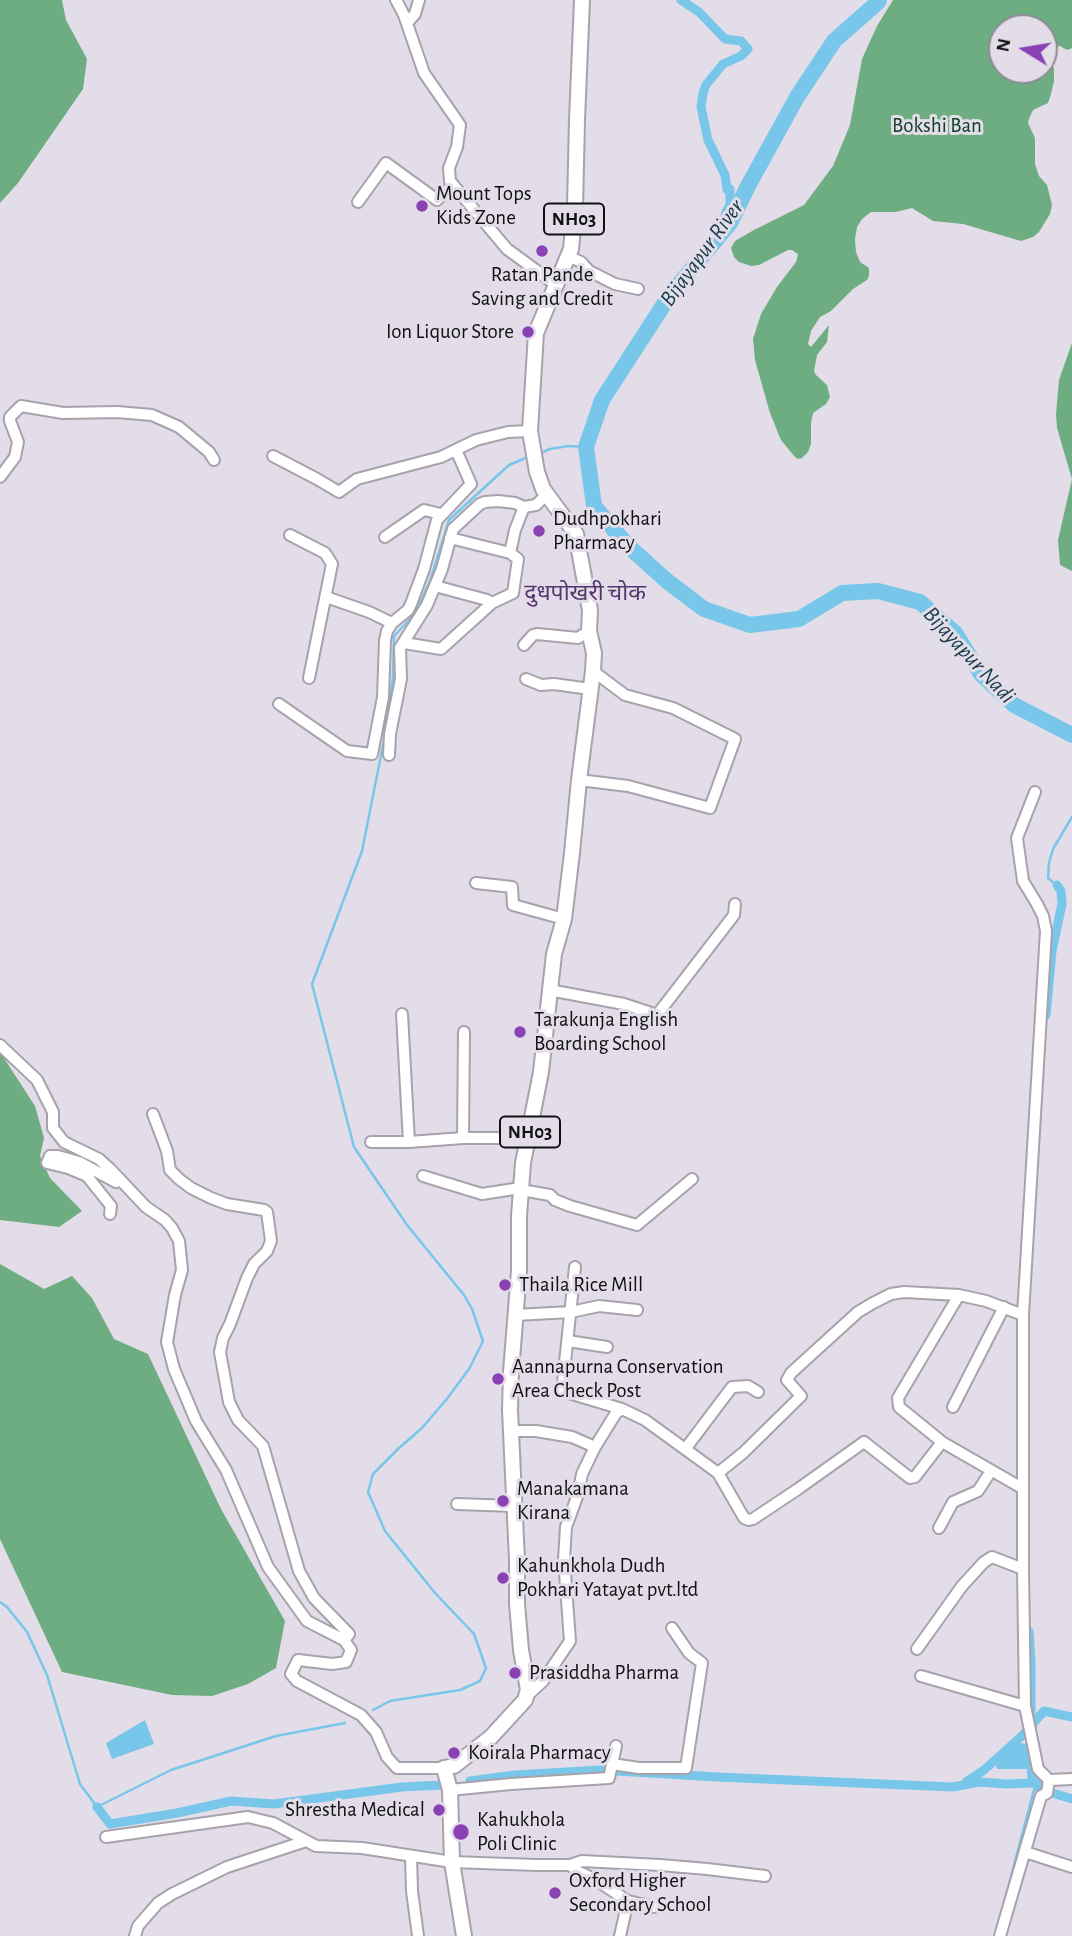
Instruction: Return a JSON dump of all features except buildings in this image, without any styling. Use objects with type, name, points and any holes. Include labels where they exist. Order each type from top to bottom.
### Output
[{"type":"main road","name":"NH03","points":[[528,1695],[517,1604],[510,1431],[521,1191],[523,1163],[541,1072],[554,954],[564,919],[594,653],[589,631],[590,610],[576,534],[547,494],[537,472],[530,431],[538,325],[568,256],[575,207],[582,0]]},
{"type":"main road","points":[[464,1936],[452,1862],[450,1790],[444,1768],[454,1766],[491,1737],[528,1695]]},
{"type":"street","points":[[396,0],[424,73],[460,125],[457,147],[449,168],[450,181],[507,249],[556,285]]},
{"type":"street","points":[[407,23],[415,14],[419,0]]},
{"type":"street","points":[[358,202],[386,163],[437,200],[453,185]]},
{"type":"street","points":[[568,256],[581,262],[589,271],[615,284],[638,289]]},
{"type":"street","points":[[0,477],[15,457],[18,442],[10,417],[21,406],[63,412],[152,415],[178,427],[209,452],[214,460]]},
{"type":"street","points":[[273,456],[340,492],[357,479],[441,457],[476,440],[508,432],[530,431]]},
{"type":"street","points":[[279,704],[347,751],[372,754],[383,697],[387,631],[411,604],[437,520],[471,484],[456,450]]},
{"type":"street","points":[[389,755],[390,734],[401,679],[400,649],[427,605],[453,529],[485,502],[515,503],[524,507],[536,505],[547,494]]},
{"type":"street","points":[[510,553],[524,507]]},
{"type":"street","points":[[385,537],[424,510],[441,514]]},
{"type":"street","points":[[290,535],[325,553],[331,561],[309,678]]},
{"type":"street","points":[[404,643],[441,649],[492,603],[513,593],[518,559],[510,553],[450,538]]},
{"type":"street","points":[[435,586],[492,603]]},
{"type":"street","points":[[326,597],[392,623]]},
{"type":"street","points":[[524,645],[537,634],[578,638],[589,631]]},
{"type":"street","points":[[579,780],[628,786],[710,808],[735,739],[673,708],[625,695],[593,671]]},
{"type":"street","points":[[526,679],[541,685],[590,689]]},
{"type":"street","points":[[1035,792],[1017,838],[1023,881],[1043,916],[1046,931],[1023,1315],[1025,1706],[1038,1769],[1049,1780],[1072,1779]]},
{"type":"street","points":[[476,883],[512,887],[513,905],[564,919]]},
{"type":"street","points":[[550,990],[624,1004],[657,1015],[734,910]]},
{"type":"street","points":[[402,1014],[409,1142]]},
{"type":"street","points":[[463,1138],[464,1032]]},
{"type":"street","points":[[0,1045],[37,1080],[52,1112],[53,1128],[64,1142],[99,1159],[146,1207],[165,1220],[179,1241],[182,1270],[167,1342],[174,1369],[196,1421],[226,1470],[268,1567],[307,1621],[344,1640],[351,1650],[346,1662],[332,1664],[298,1660],[291,1674],[297,1681],[360,1715],[376,1732],[387,1757],[397,1768],[444,1768]]},
{"type":"street","points":[[153,1114],[167,1151],[170,1170],[179,1179],[211,1198],[267,1212],[271,1241],[247,1278],[220,1352],[229,1402],[238,1420],[263,1446],[299,1571],[314,1598],[349,1634],[344,1640]]},
{"type":"street","points":[[371,1142],[529,1138]]},
{"type":"street","points":[[110,1214],[111,1206],[87,1176],[47,1163],[50,1156],[58,1156],[79,1161],[116,1182],[119,1178]]},
{"type":"street","points":[[424,1177],[482,1194],[514,1189],[550,1195],[570,1206],[637,1224],[692,1179]]},
{"type":"street","points":[[575,1267],[562,1391],[622,1409],[645,1420],[686,1448],[718,1473],[744,1518],[753,1519],[864,1442],[912,1478],[942,1442]]},
{"type":"street","points":[[718,1473],[801,1396],[787,1380],[791,1373],[859,1312],[873,1303],[891,1294],[904,1292],[959,1295],[1023,1315]]},
{"type":"street","points":[[959,1295],[898,1398],[899,1407],[942,1442],[1022,1488]]},
{"type":"street","points":[[515,1315],[571,1312],[599,1306],[637,1310]]},
{"type":"street","points":[[953,1407],[1004,1307]]},
{"type":"street","points":[[568,1341],[607,1347]]},
{"type":"street","points":[[686,1448],[732,1388],[739,1385],[748,1386],[758,1392]]},
{"type":"street","points":[[528,1695],[542,1681],[569,1641],[564,1559],[566,1527],[582,1474],[595,1447],[616,1413],[622,1409]]},
{"type":"street","points":[[510,1431],[536,1431],[572,1437],[595,1447]]},
{"type":"street","points":[[939,1528],[953,1502],[978,1491],[991,1471]]},
{"type":"street","points":[[457,1504],[514,1506]]},
{"type":"street","points":[[917,1649],[962,1586],[988,1558],[1023,1569]]},
{"type":"street","points":[[612,1764],[639,1768],[686,1769],[702,1663],[689,1653],[671,1628]]},
{"type":"street","points":[[921,1676],[1025,1706]]},
{"type":"street","points":[[450,1790],[609,1777],[616,1746]]},
{"type":"street","points":[[1000,1936],[1041,1796],[1047,1793],[1049,1780]]},
{"type":"street","points":[[106,1836],[248,1817],[273,1823],[316,1846],[362,1848],[452,1862],[570,1865],[582,1861],[707,1868],[765,1876]]},
{"type":"street","points":[[135,1936],[138,1926],[158,1903],[172,1894],[227,1867],[306,1840]]},
{"type":"street","points":[[1025,1852],[1072,1867]]},
{"type":"street","points":[[411,1856],[418,1936]]},
{"type":"street","points":[[570,1865],[628,1902],[654,1907]]},
{"type":"street","points":[[620,1936],[628,1902]]},
{"type":"green space","points":[[0,0],[62,0],[66,20],[87,59],[83,89],[18,183],[0,203]]},
{"type":"green space","name":"Bokshi Ban","points":[[893,0],[1072,0],[1072,48],[1067,50],[1058,46],[1058,14],[988,14],[988,84],[1053,84],[1048,103],[1033,110],[1028,123],[1035,138],[1035,164],[1039,176],[1047,185],[1052,205],[1050,214],[1039,232],[1021,241],[963,224],[933,221],[912,208],[896,212],[871,212],[862,219],[857,227],[856,252],[860,262],[869,268],[869,276],[831,311],[820,317],[811,331],[808,344],[811,347],[829,325],[827,342],[817,355],[814,371],[827,385],[830,397],[826,404],[813,413],[811,444],[808,452],[798,459],[781,440],[770,413],[755,360],[753,339],[761,314],[796,262],[798,254],[788,250],[759,265],[751,266],[739,262],[731,248],[735,241],[804,205],[833,166],[850,125],[862,59]]},
{"type":"green space","points":[[1072,343],[1072,479],[1057,428],[1056,414],[1059,380]]},
{"type":"green space","points":[[1072,479],[1072,571],[1060,565],[1058,540]]},
{"type":"green space","points":[[0,1052],[35,1106],[44,1138],[40,1156],[50,1178],[82,1211],[59,1227],[0,1220]]},
{"type":"green space","points":[[0,1264],[44,1289],[72,1276],[92,1298],[114,1339],[148,1354],[221,1509],[285,1621],[276,1668],[248,1684],[212,1696],[172,1695],[62,1672],[0,1539]]},
{"type":"water","points":[[145,1720],[154,1744],[112,1759],[106,1743]]},
{"type":"water","points":[[1018,1743],[1028,1744],[1029,1769],[997,1769],[995,1764]]},
{"type":"waterway","name":"Bijayapur River","points":[[681,0],[699,12],[725,39],[741,41],[748,49],[741,56],[723,64],[703,93],[701,107],[708,140],[725,175],[727,189],[730,189],[730,205],[720,236]]},
{"type":"waterway","name":"Bijayapur Nadi","points":[[879,0],[834,41],[797,97],[730,223],[670,295],[602,400],[586,447],[594,506],[627,545],[667,581],[704,609],[750,625],[799,619],[842,593],[878,591],[920,602],[955,633],[981,674],[1014,705],[1072,735]]},
{"type":"waterway","points":[[538,454],[568,446],[586,447]]},
{"type":"waterway","points":[[386,729],[393,678],[394,636],[415,614],[430,581],[449,520],[509,465],[528,457]]},
{"type":"waterway","points":[[373,1710],[390,1701],[460,1690],[480,1681],[486,1668],[474,1634],[435,1593],[385,1531],[368,1492],[373,1474],[422,1428],[446,1400],[469,1369],[483,1341],[464,1295],[407,1225],[354,1147],[312,984],[362,851],[385,735]]},
{"type":"waterway","points":[[1056,885],[1048,878],[1049,863],[1053,849],[1072,817]]},
{"type":"waterway","points":[[1046,1015],[1052,951],[1062,904],[1061,891],[1057,885]]},
{"type":"waterway","points":[[0,1602],[27,1632],[47,1675],[80,1784],[97,1807],[171,1770],[276,1736],[345,1723]]},
{"type":"waterway","points":[[1029,1631],[1031,1718]]},
{"type":"waterway","points":[[966,1782],[984,1770],[1023,1735],[1044,1711],[1072,1717]]},
{"type":"waterway","points":[[1031,1753],[1032,1783]]},
{"type":"waterway","points":[[470,1781],[515,1775],[601,1770]]},
{"type":"waterway","points":[[616,1771],[953,1787],[979,1782],[1054,1782]]},
{"type":"waterway","points":[[1003,1907],[1036,1782]]},
{"type":"waterway","points":[[1036,1782],[1039,1789],[1072,1799]]},
{"type":"waterway","points":[[97,1807],[110,1824],[231,1801],[274,1804],[402,1787],[442,1785]]},
{"type":"place","name":"Mount Tops Kids Zone","points":[[422,206]]},
{"type":"place","name":"Ratan Pande Saving and Credit","points":[[542,251]]},
{"type":"place","name":"Ion Liquor Store","points":[[528,332]]},
{"type":"place","name":"Dudhpokhari Pharmacy","points":[[539,531]]},
{"type":"place","name":"Tarakunja English Boarding School","points":[[520,1032]]},
{"type":"place","name":"Thaila Rice Mill","points":[[505,1285]]},
{"type":"place","name":"Aannapurna Conservation Area Check Post","points":[[498,1379]]},
{"type":"place","name":"Manakamana Kirana","points":[[503,1501]]},
{"type":"place","name":"Kahunkhola Dudh Pokhari Yatayat pvt.ltd","points":[[503,1578]]},
{"type":"place","name":"Prasiddha Pharma","points":[[515,1673]]},
{"type":"place","name":"Koirala Pharmacy","points":[[454,1753]]},
{"type":"place","name":"Shrestha Medical","points":[[439,1810]]},
{"type":"place","name":"Kahukhola Poli Clinic","points":[[461,1832]]},
{"type":"place","name":"Oxford Higher Secondary School","points":[[555,1893]]},
{"type":"district","name":"दुधपोखरी चोक","points":[[585,593]]}]
